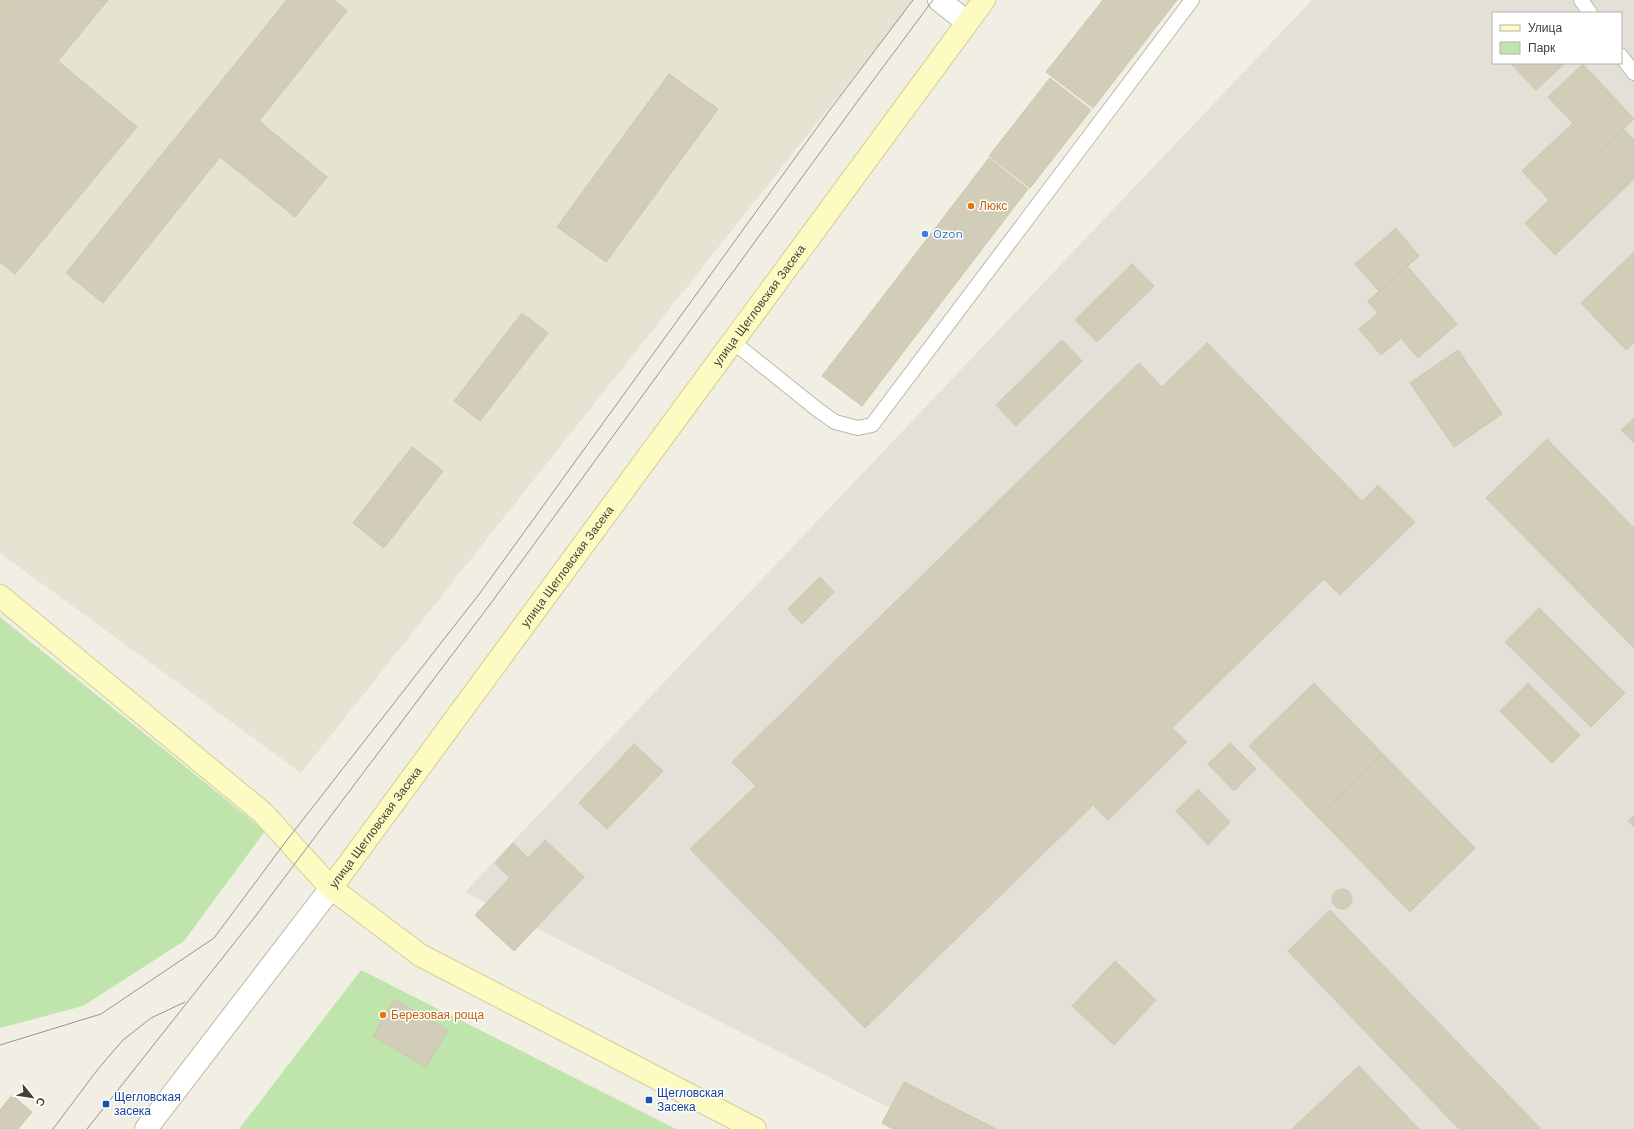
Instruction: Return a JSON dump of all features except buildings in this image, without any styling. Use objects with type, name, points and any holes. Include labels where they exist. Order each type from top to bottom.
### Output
[{"type":"street","points":[[939,0],[967,22]]},
{"type":"street","name":"улица Щегловская Засека","points":[[146,1129],[331,888],[984,0]]},
{"type":"street","points":[[0,596],[263,813],[331,888],[420,955],[756,1129]]},
{"type":"lane","points":[[732,341],[818,410],[836,422],[858,428],[872,425],[1192,0]]},
{"type":"lane","points":[[1581,0],[1589,12]]},
{"type":"lane","points":[[1622,57],[1634,73]]},
{"type":"shaded area","points":[[0,0],[912,0],[898,21],[301,773],[0,553]]},
{"type":"shaded area","points":[[1312,0],[1634,0],[1634,1129],[931,1129],[465,892]]},
{"type":"green space","points":[[0,617],[265,831],[184,941],[83,1006],[0,1028]]},
{"type":"green space","points":[[361,970],[676,1129],[239,1129]]},
{"type":"tram line","points":[[0,1045],[101,1014],[214,938],[287,840],[480,593],[829,111],[913,0]]},
{"type":"tram line","points":[[87,1129],[254,918],[494,599],[933,0]]},
{"type":"tram line","points":[[53,1129],[98,1069],[123,1040],[151,1018],[185,1002]]},
{"type":"place","name":"Люкс","points":[[971,206]]},
{"type":"place","name":"Ozon","points":[[925,234]]},
{"type":"place","name":"Березовая роща","points":[[383,1015]]},
{"type":"place","name":"Щегловская Засека","points":[[649,1100]]},
{"type":"place","name":"Щегловская засека","points":[[106,1104]]}]
